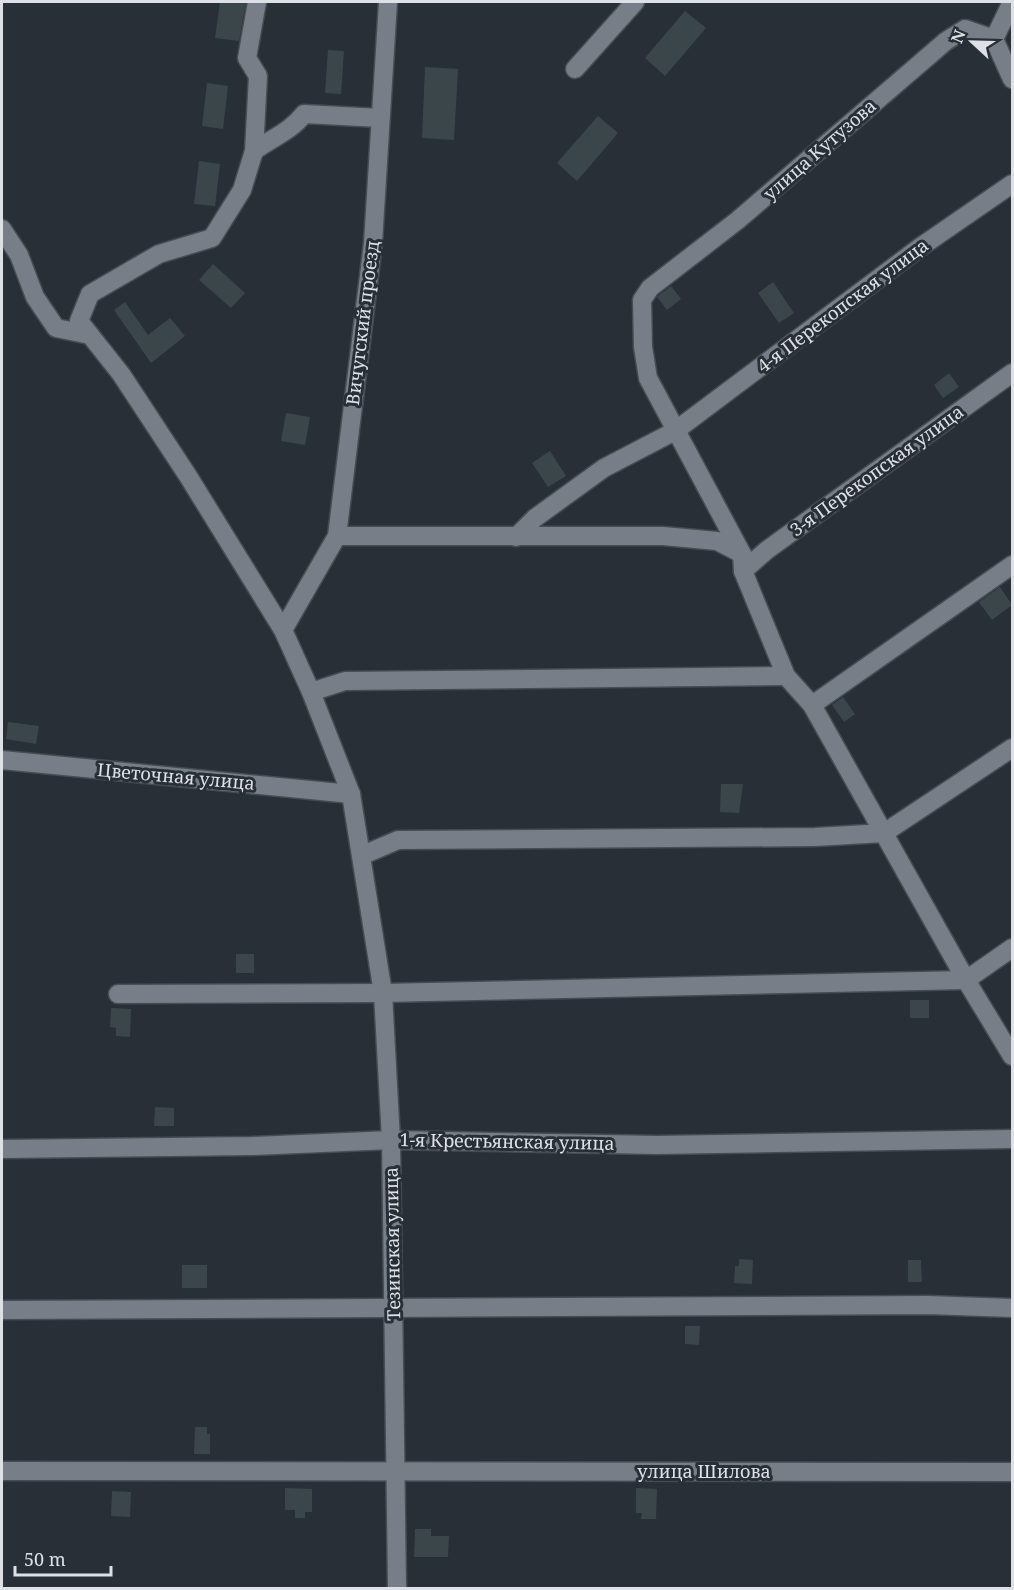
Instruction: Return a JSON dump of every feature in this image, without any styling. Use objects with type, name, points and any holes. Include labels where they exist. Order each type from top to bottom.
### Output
[{"type":"street","points":[[90,335],[79,321],[90,294],[159,254],[212,238],[242,190],[254,152],[258,76],[247,58],[257,2]]},
{"type":"street","name":"Вичугский проезд","points":[[283,630],[337,536],[373,243],[388,2]]},
{"type":"street","points":[[575,69],[635,2]]},
{"type":"street","points":[[1012,2],[994,39],[1012,79]]},
{"type":"street","name":"улица Кутузова","points":[[675,431],[648,378],[643,347],[642,300],[650,288],[738,220],[946,42],[965,30],[994,39]]},
{"type":"street","points":[[254,152],[271,139],[293,128],[304,114],[380,118]]},
{"type":"street","name":"4-я Перекопская улица","points":[[516,537],[535,518],[604,468],[675,431],[919,248],[1012,184]]},
{"type":"street","points":[[2,229],[18,255],[35,297],[56,328],[90,335]]},
{"type":"street","name":"Тезинская улица","points":[[90,335],[121,374],[182,467],[283,630],[311,692],[351,794],[363,855],[383,993],[391,1140],[395,1308],[397,1588]]},
{"type":"street","name":"3-я Перекопская улица","points":[[743,562],[767,550],[1012,373]]},
{"type":"street","points":[[675,431],[743,562],[786,676],[812,705],[966,980],[1012,1056]]},
{"type":"street","points":[[337,536],[663,536],[717,541],[743,562]]},
{"type":"street","points":[[812,705],[1012,565]]},
{"type":"street","points":[[311,692],[345,681],[786,676]]},
{"type":"street","points":[[363,855],[398,840],[815,837],[884,833],[1012,748]]},
{"type":"street","name":"Цветочная улица","points":[[2,760],[351,794]]},
{"type":"street","points":[[118,994],[383,993],[966,980],[1012,948]]},
{"type":"street","name":"1-я Крестьянская улица","points":[[2,1149],[252,1146],[391,1140],[657,1145],[1012,1139]]},
{"type":"street","points":[[2,1310],[927,1305],[1012,1308]]},
{"type":"street","name":"улица Шилова","points":[[2,1471],[1012,1472]]},
{"type":"building","points":[[220,2],[246,2],[239,41],[215,38]]},
{"type":"building","points":[[685,11],[706,28],[665,76],[645,58]]},
{"type":"building","points":[[328,50],[344,51],[341,94],[325,93]]},
{"type":"building","points":[[425,67],[458,69],[454,140],[422,138]]},
{"type":"building","points":[[207,83],[228,86],[223,129],[202,126]]},
{"type":"building","points":[[598,116],[618,133],[577,181],[557,163]]},
{"type":"building","points":[[199,161],[220,164],[215,206],[194,204]]},
{"type":"building","points":[[213,264],[245,293],[231,308],[199,280]]},
{"type":"building","points":[[773,282],[794,313],[779,323],[758,293]]},
{"type":"building","points":[[671,286],[681,299],[667,310],[657,297]]},
{"type":"building","points":[[125,302],[148,335],[170,318],[185,336],[151,363],[114,310]]},
{"type":"building","points":[[949,373],[959,387],[943,398],[934,385]]},
{"type":"building","points":[[286,413],[310,417],[305,445],[281,441]]},
{"type":"building","points":[[550,451],[566,476],[548,487],[532,463]]},
{"type":"building","points":[[1000,587],[1012,605],[992,620],[979,602]]},
{"type":"building","points":[[843,697],[855,714],[844,722],[832,705]]},
{"type":"building","points":[[8,722],[39,726],[36,744],[6,739]]},
{"type":"building","points":[[721,784],[743,784],[739,813],[720,812]]},
{"type":"building","points":[[236,954],[254,954],[254,973],[236,973]]},
{"type":"building","points":[[910,1000],[929,1000],[929,1018],[910,1018]]},
{"type":"building","points":[[111,1008],[131,1009],[130,1037],[116,1036],[116,1028],[110,1027]]},
{"type":"building","points":[[155,1107],[174,1108],[174,1126],[154,1126]]},
{"type":"building","points":[[739,1259],[753,1260],[752,1284],[734,1283],[735,1266],[739,1266]]},
{"type":"building","points":[[908,1260],[921,1260],[922,1282],[908,1282]]},
{"type":"building","points":[[182,1265],[207,1265],[207,1288],[182,1288]]},
{"type":"building","points":[[685,1326],[700,1326],[699,1345],[685,1344]]},
{"type":"building","points":[[195,1427],[207,1427],[207,1434],[210,1434],[210,1454],[194,1454]]},
{"type":"building","points":[[285,1488],[312,1489],[312,1512],[305,1512],[305,1518],[295,1518],[295,1510],[285,1510]]},
{"type":"building","points":[[636,1488],[657,1489],[656,1519],[641,1519],[642,1513],[636,1513]]},
{"type":"building","points":[[112,1491],[131,1492],[130,1517],[111,1516]]},
{"type":"building","points":[[415,1529],[431,1529],[431,1536],[449,1536],[448,1557],[414,1557]]}]
